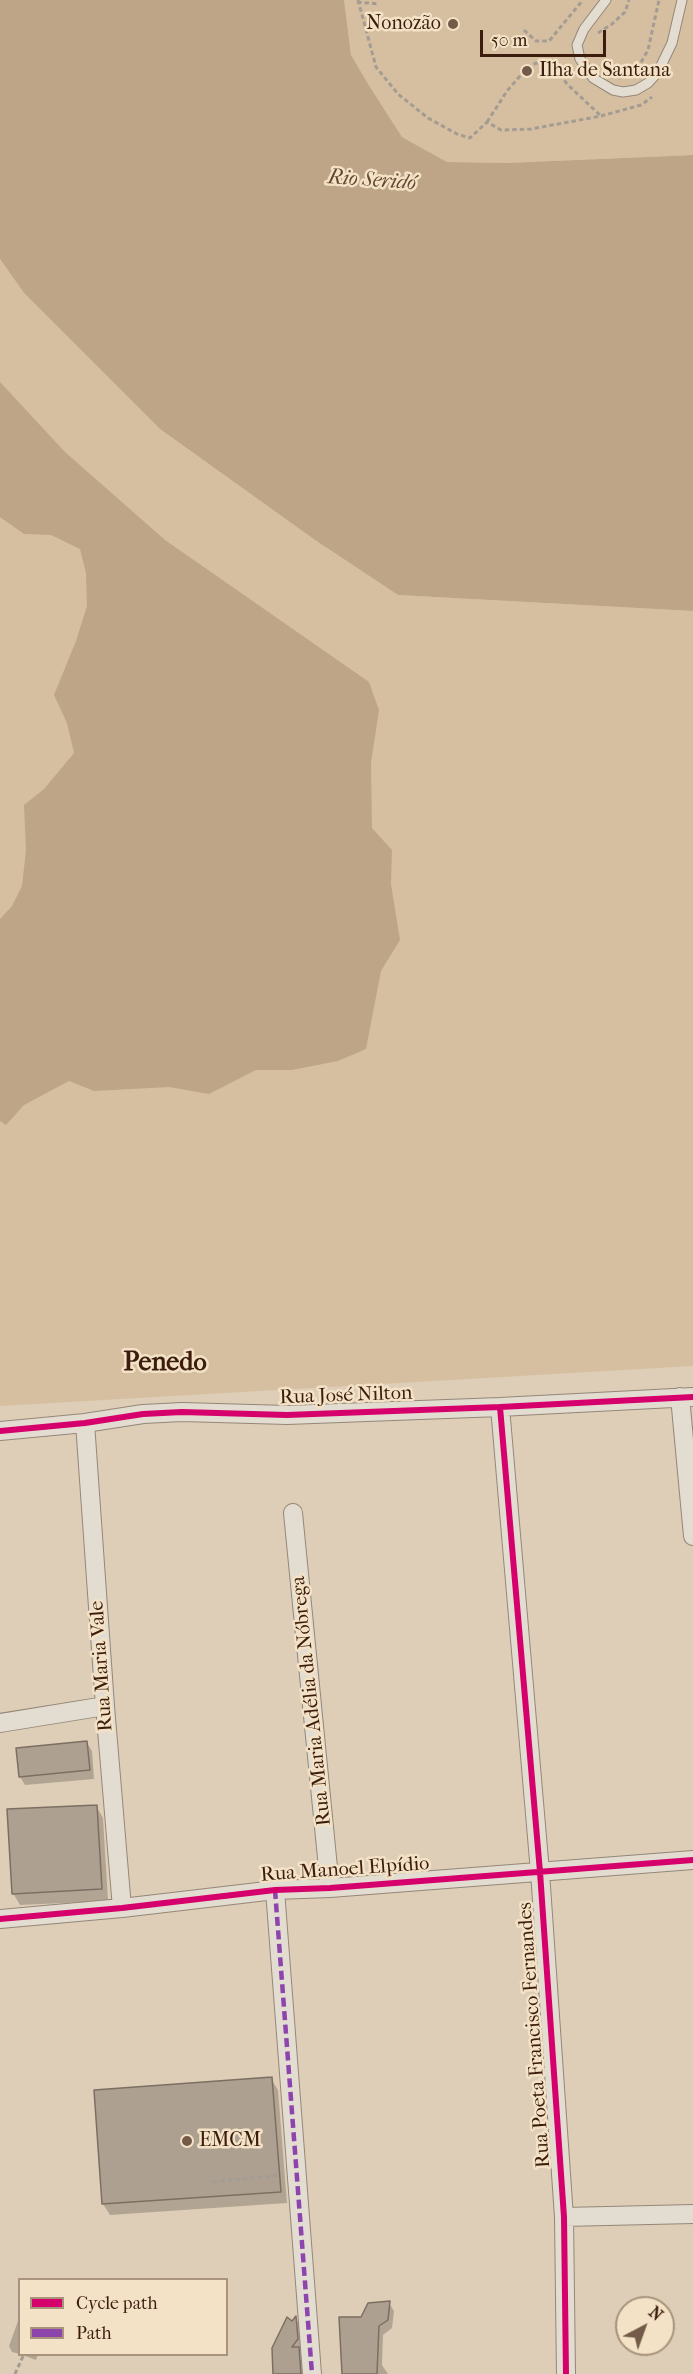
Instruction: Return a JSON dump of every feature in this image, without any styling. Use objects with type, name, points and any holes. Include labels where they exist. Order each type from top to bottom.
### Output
[{"type":"street","name":"Rua José Nilton","points":[[0,1431],[85,1423],[153,1413],[287,1415],[687,1397]]},
{"type":"street","points":[[687,1397],[693,1536]]},
{"type":"street","name":"Rua Poeta Francisco Fernandes","points":[[500,1407],[540,1872],[564,2217],[566,2374]]},
{"type":"street","name":"Rua Maria Vale","points":[[85,1423],[122,1908]]},
{"type":"street","name":"Rua Maria Adélia da Nóbrega","points":[[293,1513],[330,1888]]},
{"type":"street","points":[[0,1723],[105,1706]]},
{"type":"street","name":"Rua Manoel Elpídio","points":[[0,1919],[122,1908],[275,1890],[330,1888],[693,1860]]},
{"type":"street","points":[[275,1890],[312,2374]]},
{"type":"street","points":[[564,2217],[693,2214]]},
{"type":"lane","points":[[606,0],[584,29],[578,45],[580,59],[593,78],[613,90],[623,92],[636,90],[648,83],[658,72],[672,43],[682,0]]},
{"type":"path","points":[[524,30],[536,41],[549,41],[583,0]]},
{"type":"path","points":[[595,35],[625,12],[629,0]]},
{"type":"path","points":[[614,79],[635,73],[648,50],[659,0]]},
{"type":"path","points":[[379,4],[357,1],[376,67],[399,94],[428,118],[458,134],[470,138],[487,122],[507,91],[526,69],[536,63],[557,69],[567,84],[601,116]]},
{"type":"path","points":[[487,122],[501,130],[531,129],[601,116],[641,105],[659,93]]},
{"type":"path","points":[[213,2182],[297,2174]]},
{"type":"path","points":[[15,2374],[24,2356]]},
{"type":"shaded area","name":"Ilha de Santana","points":[[344,0],[693,0],[693,155],[507,163],[447,162],[402,137],[370,87],[351,55]]},
{"type":"shaded area","points":[[0,259],[24,293],[160,429],[315,540],[398,595],[693,611],[693,1366],[0,1406]]},
{"type":"water","name":"Rio Seridó","points":[[0,0],[344,0],[351,55],[370,87],[402,137],[447,162],[507,163],[693,155],[693,611],[398,595],[315,540],[160,429],[24,293],[0,259]]},
{"type":"water","points":[[0,382],[65,452],[165,540],[369,682],[379,710],[371,763],[372,828],[392,850],[391,884],[400,940],[381,971],[366,1049],[338,1061],[292,1070],[256,1070],[209,1094],[169,1087],[94,1091],[69,1081],[24,1105],[6,1125],[0,1121],[0,919],[12,906],[22,886],[26,850],[24,805],[44,789],[74,753],[67,723],[54,695],[76,641],[87,606],[86,573],[80,549],[51,535],[24,534],[0,517]]},
{"type":"building","points":[[87,1741],[90,1770],[19,1777],[16,1748]]},
{"type":"building","points":[[97,1805],[102,1889],[12,1894],[7,1809]]},
{"type":"building","name":"EMCM","points":[[272,2077],[281,2192],[102,2204],[94,2090]]},
{"type":"building","points":[[390,2301],[388,2320],[379,2326],[377,2374],[342,2374],[339,2317],[361,2317],[368,2303]]},
{"type":"building","points":[[296,2316],[298,2339],[292,2347],[299,2347],[301,2374],[273,2374],[272,2348],[287,2317],[292,2321]]},
{"type":"marked path","points":[[275,1890],[312,2374]]},
{"type":"cycle path","points":[[0,1431],[85,1423],[143,1414],[182,1412],[287,1415],[693,1397]]},
{"type":"cycle path","points":[[500,1407],[540,1872],[564,2217],[566,2374]]},
{"type":"cycle path","points":[[0,1919],[122,1908],[275,1890],[330,1888],[693,1860]]},
{"type":"place","name":"Nonozão","points":[[453,24]]},
{"type":"place","name":"Ilha de Santana","points":[[527,71]]},
{"type":"place","name":"EMCM","points":[[187,2141]]},
{"type":"district","name":"Penedo","points":[[165,1364]]}]
